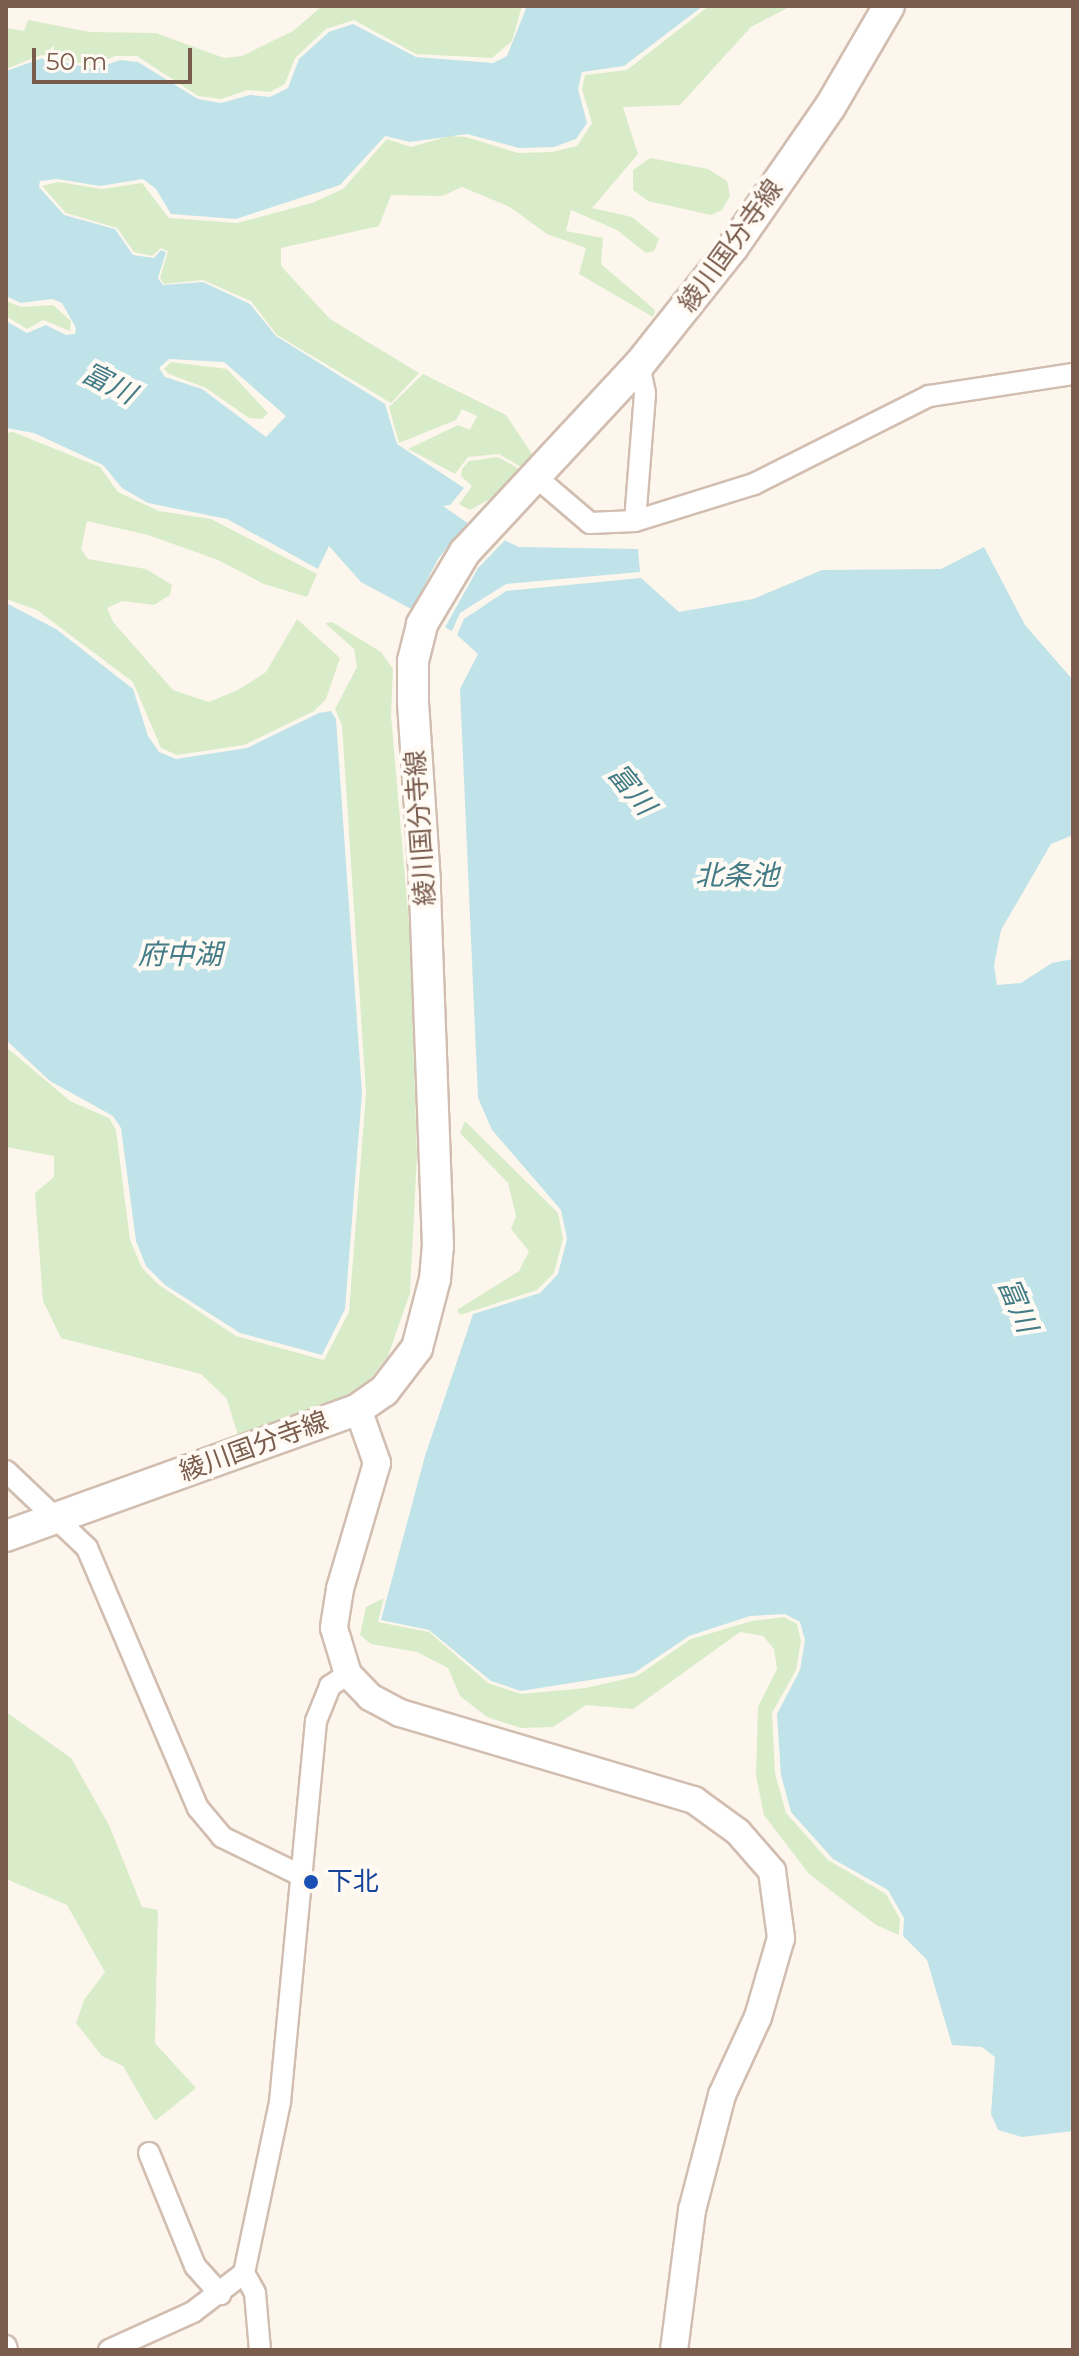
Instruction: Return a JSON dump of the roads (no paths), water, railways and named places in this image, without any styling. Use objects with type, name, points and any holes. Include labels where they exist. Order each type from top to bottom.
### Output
[{"type":"main road","name":"綾川国分寺線","points":[[6,1536],[358,1409],[384,1391],[417,1348],[435,1279],[425,883],[413,702],[413,661],[422,624],[442,585],[492,522],[639,365],[774,189],[889,6]]},
{"type":"street","points":[[635,521],[645,393],[639,365]]},
{"type":"street","points":[[536,477],[590,523],[635,521],[754,484],[929,396],[1073,374]]},
{"type":"street","points":[[358,1409],[377,1463],[336,1615],[339,1651],[348,1674],[370,1697],[400,1713],[694,1800],[738,1832],[772,1871],[781,1938],[758,2017],[722,2095],[692,2210],[674,2350]]},
{"type":"street","points":[[6,1471],[87,1548],[198,1808],[222,1837],[300,1875]]},
{"type":"street","points":[[109,2350],[220,2294],[244,2273],[280,2102],[316,1721],[330,1686],[348,1674]]},
{"type":"street","points":[[149,2153],[195,2266],[220,2294]]},
{"type":"street","points":[[244,2273],[255,2293],[260,2350]]},
{"type":"water","name":"富川","points":[[527,6],[703,6],[624,66],[582,72],[578,89],[587,123],[576,139],[554,147],[519,148],[467,134],[410,142],[385,136],[340,185],[236,219],[171,214],[156,189],[143,179],[100,186],[57,179],[40,181],[39,187],[64,215],[115,229],[133,255],[154,258],[161,250],[166,252],[158,278],[163,285],[203,282],[250,304],[276,336],[385,404],[397,444],[464,488],[450,505],[443,506],[469,524],[519,547],[638,549],[640,572],[506,584],[460,613],[452,631],[361,582],[329,546],[318,569],[227,519],[148,503],[122,488],[103,465],[34,433],[6,428],[6,321],[27,333],[46,325],[66,335],[75,334],[76,328],[62,303],[52,299],[21,303],[6,296],[6,71],[43,58],[95,69],[120,60],[138,62],[198,99],[221,103],[250,95],[270,97],[288,88],[299,59],[329,32],[353,24],[416,57],[493,63],[507,56]],"holes":[[[169,359],[224,362],[286,416],[266,437],[202,389],[165,377],[159,368]]]},
{"type":"water","name":"北条池","points":[[984,547],[1025,625],[1073,680],[1073,835],[1051,844],[1001,930],[994,965],[997,985],[1021,983],[1052,963],[1073,959],[1073,2131],[1022,2137],[998,2130],[991,2114],[995,2057],[982,2047],[952,2045],[927,1960],[903,1936],[904,1918],[888,1890],[833,1859],[791,1812],[781,1775],[777,1714],[800,1670],[805,1640],[800,1622],[785,1614],[750,1616],[689,1636],[634,1673],[521,1691],[491,1681],[429,1630],[381,1620],[425,1456],[473,1314],[540,1293],[558,1274],[567,1239],[561,1210],[492,1130],[478,1098],[460,689],[478,654],[457,635],[464,619],[506,591],[641,578],[679,612],[753,599],[822,570],[941,569]]},
{"type":"water","name":"府中湖","points":[[6,603],[56,629],[133,689],[148,736],[159,752],[176,759],[247,748],[319,713],[331,711],[336,719],[362,1093],[345,1309],[322,1355],[240,1333],[165,1285],[146,1266],[136,1241],[121,1128],[113,1116],[50,1081],[6,1040]]},
{"type":"place","name":"下北","points":[[311,1882]]}]
